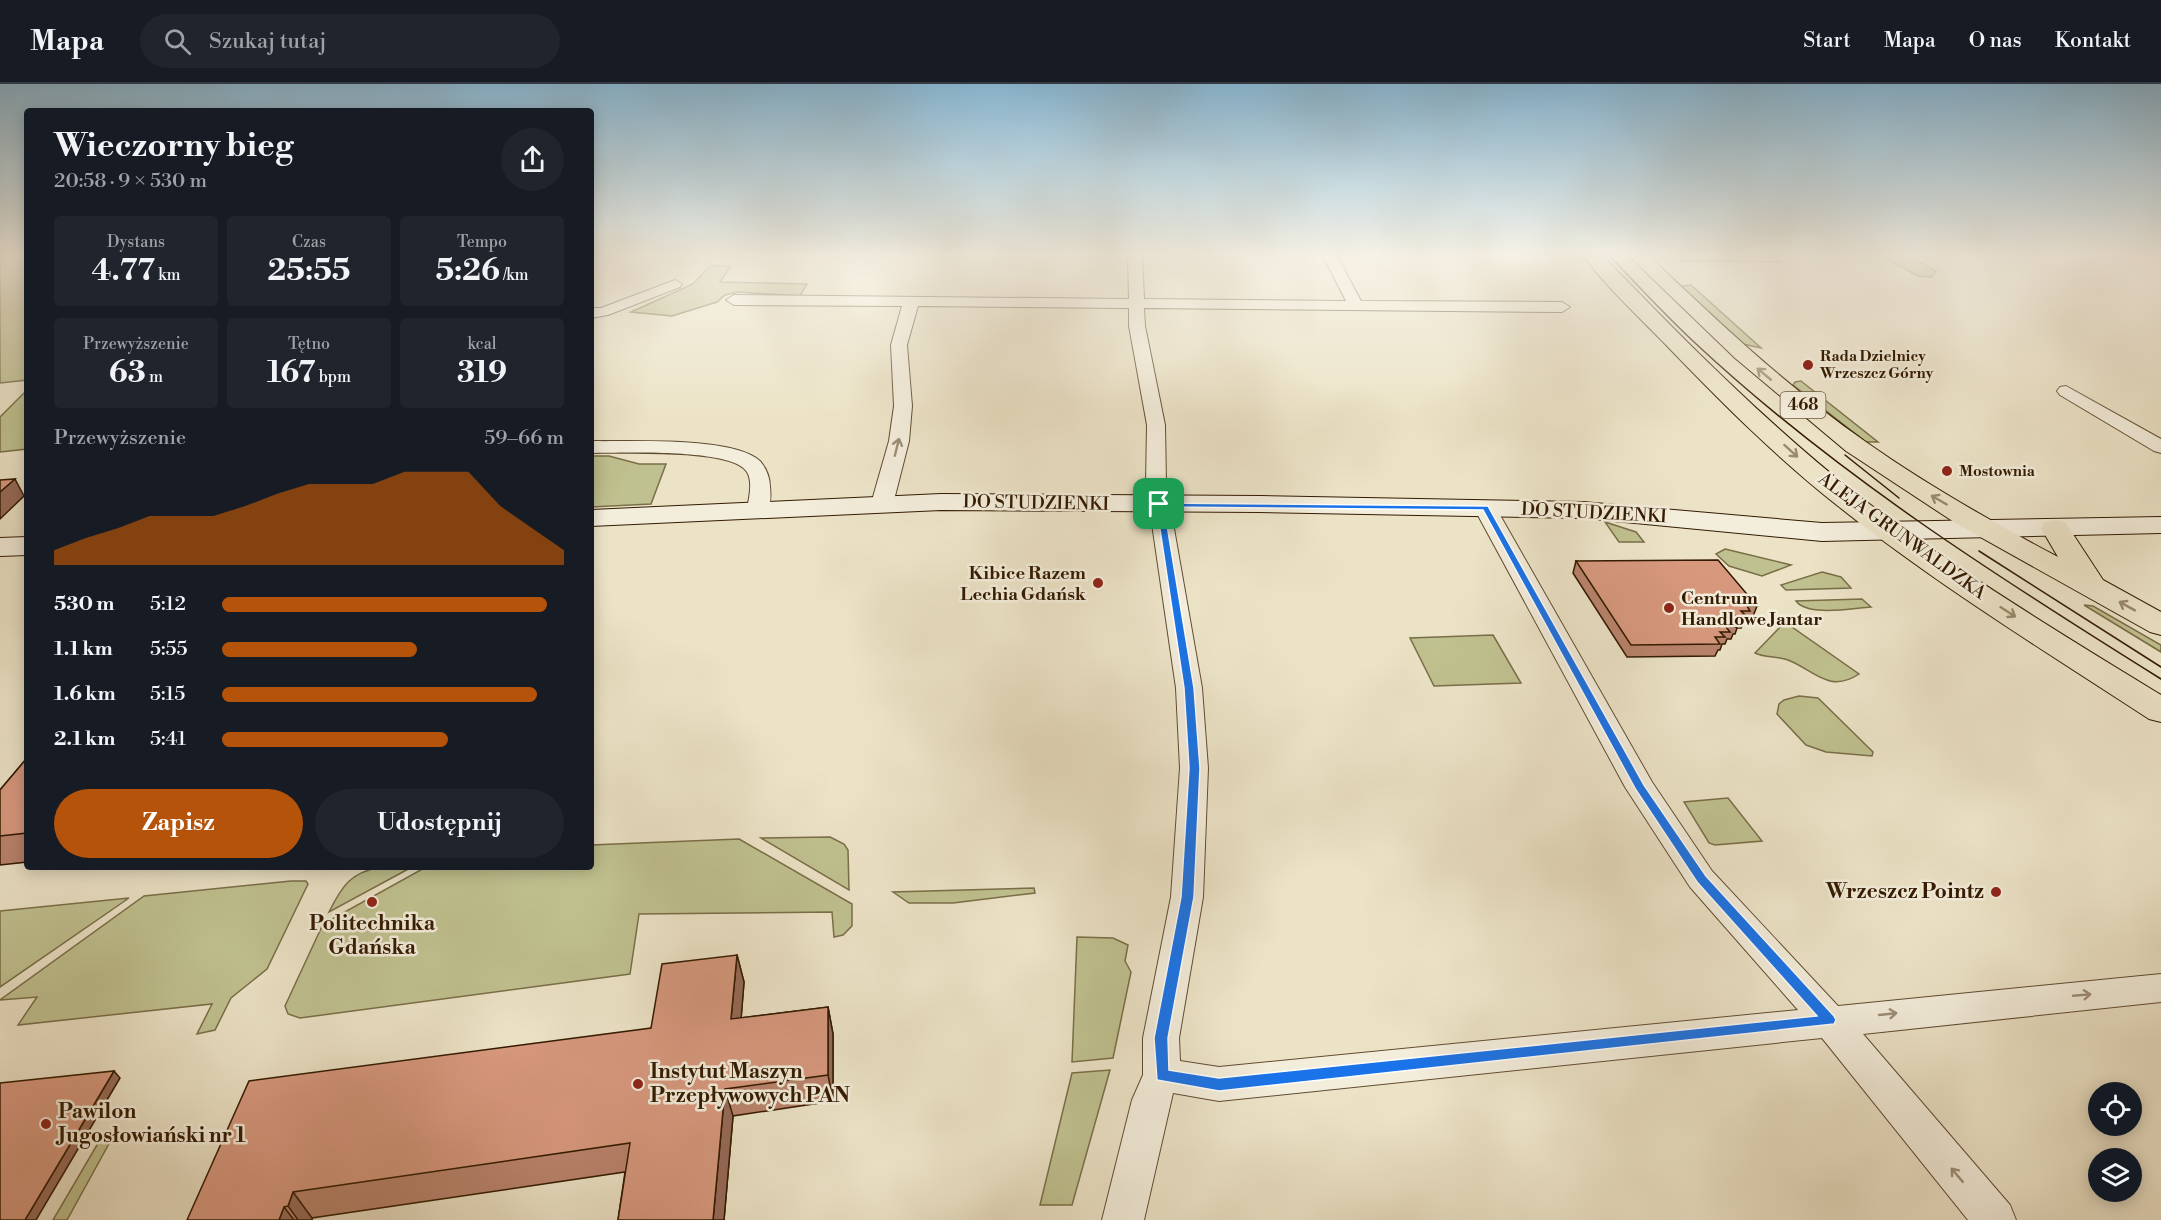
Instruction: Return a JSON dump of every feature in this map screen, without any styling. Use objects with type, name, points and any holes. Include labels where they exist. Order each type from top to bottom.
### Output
[{"type":"main road","name":"ALEJA GRUNWALDZKA","points":[[1641,307],[1701,370],[1817,475],[1890,533],[2161,711]]},
{"type":"main road","name":"468","points":[[1691,307],[1732,347],[1856,447],[1924,492],[1989,530],[2161,625]]},
{"type":"main road","name":"DO STUDZIENKI","points":[[594,518],[882,504],[1159,504],[1485,508],[1628,513],[1822,532],[1890,533],[2161,525]]},
{"type":"main road","points":[[2055,528],[2092,587]]},
{"type":"main road","points":[[0,547],[24,546]]},
{"type":"street","points":[[882,504],[899,441],[903,406],[899,345],[910,307]]},
{"type":"street","points":[[1123,1220],[1148,1109],[1162,1075],[1161,1038],[1187,897],[1194,768],[1189,688],[1156,483],[1156,426],[1136,307]]},
{"type":"street","points":[[2066,391],[2161,447]]},
{"type":"street","points":[[594,447],[711,451],[744,459],[752,465],[759,477],[758,509]]},
{"type":"street","points":[[1485,508],[1640,787],[1701,879],[1829,1020],[1995,1220]]},
{"type":"street","points":[[1162,1075],[1219,1084],[1829,1020],[2161,988]]},
{"type":"green space","points":[[0,307],[24,307],[24,380],[0,383]]},
{"type":"green space","points":[[642,307],[701,307],[672,316],[631,312]]},
{"type":"green space","points":[[1703,307],[1715,307],[1761,348],[1743,344]]},
{"type":"green space","points":[[1801,381],[1878,442],[1866,442],[1793,385]]},
{"type":"green space","points":[[24,393],[24,449],[0,452],[0,417]]},
{"type":"green space","points":[[594,456],[609,456],[639,464],[666,464],[651,504],[594,507]]},
{"type":"green space","points":[[1605,522],[1636,532],[1644,542],[1619,542]]},
{"type":"green space","points":[[1725,549],[1791,565],[1762,576],[1729,566],[1716,554]]},
{"type":"green space","points":[[1822,572],[1841,577],[1851,588],[1786,590],[1781,585]]},
{"type":"green space","points":[[1862,599],[1871,607],[1820,610],[1802,606],[1796,601]]},
{"type":"green space","points":[[2084,605],[2093,606],[2161,645],[2161,652]]},
{"type":"green space","points":[[1783,624],[1789,625],[1859,674],[1848,680],[1830,681],[1788,660],[1755,653]]},
{"type":"green space","points":[[1493,635],[1521,683],[1434,686],[1410,638]]},
{"type":"green space","points":[[1799,696],[1818,698],[1873,752],[1872,756],[1826,752],[1806,745],[1777,714],[1779,704],[1784,700]]},
{"type":"green space","points":[[1728,798],[1762,841],[1715,845],[1709,843],[1684,802]]},
{"type":"green space","points":[[830,837],[844,844],[848,850],[849,890],[761,838]]},
{"type":"green space","points":[[739,839],[852,904],[852,926],[843,935],[834,937],[832,912],[639,914],[630,974],[300,1018],[288,1014],[285,1006],[323,924],[421,870],[594,870],[594,845]]},
{"type":"green space","points":[[370,870],[406,870],[329,912],[343,888],[361,873]]},
{"type":"green space","points":[[306,881],[308,884],[267,969],[231,998],[215,1030],[197,1034],[212,1004],[18,1025],[37,997],[0,1000],[144,896]]},
{"type":"green space","points":[[1034,888],[1035,893],[953,903],[909,903],[893,892]]},
{"type":"green space","points":[[129,898],[0,987],[0,911]]},
{"type":"green space","points":[[1077,937],[1113,938],[1128,945],[1125,961],[1131,972],[1113,1058],[1072,1062]]},
{"type":"green space","points":[[1110,1070],[1072,1205],[1040,1205],[1072,1073]]},
{"type":"green space","points":[[116,1131],[67,1220],[53,1220],[104,1133]]},
{"type":"building","points":[[15,479],[0,492],[0,480]]},
{"type":"building","name":"Centrum Handlowe Jantar","points":[[1718,560],[1757,606],[1747,606],[1750,611],[1741,611],[1746,616],[1736,616],[1740,621],[1731,621],[1736,627],[1726,627],[1730,632],[1720,632],[1725,637],[1715,637],[1720,644],[1631,645],[1576,561]]},
{"type":"building","points":[[24,762],[24,833],[0,836],[0,790]]},
{"type":"building","name":"Instytut Maszyn Przepływowych PAN","points":[[737,955],[731,1019],[828,1007],[828,1075],[725,1089],[713,1220],[618,1220],[630,1143],[293,1192],[279,1220],[187,1220],[249,1081],[651,1028],[662,964]]},
{"type":"building","name":"Pawilon Jugosłowiański nr 1","points":[[114,1071],[25,1220],[0,1220],[0,1083]]},
{"type":"tram line","points":[[1658,307],[1748,390],[1861,480],[1979,563],[2161,679]]},
{"type":"tram line","points":[[1845,455],[1899,498]]},
{"type":"tram line","points":[[1979,551],[2161,667]]},
{"type":"place","name":"Rada Dzielnicy Wrzeszcz Górny","points":[[1808,365]]},
{"type":"place","name":"Mostownia","points":[[1947,471]]},
{"type":"place","name":"Kibice Razem Lechia Gdańsk","points":[[1098,583]]},
{"type":"place","name":"Centrum Handlowe Jantar","points":[[1669,608]]},
{"type":"place","name":"Wrzeszcz Pointz","points":[[1996,892]]},
{"type":"place","name":"Politechnika Gdańska","points":[[372,902]]},
{"type":"place","name":"Instytut Maszyn Przepływowych PAN","points":[[638,1084]]},
{"type":"place","name":"Pawilon Jugosłowiański nr 1","points":[[46,1124]]},
{"type":"route","points":[[1159,504],[1485,508],[1640,787],[1701,879],[1829,1020],[1219,1084],[1162,1075],[1161,1038],[1187,897],[1194,768],[1189,688],[1159,504]]}]
